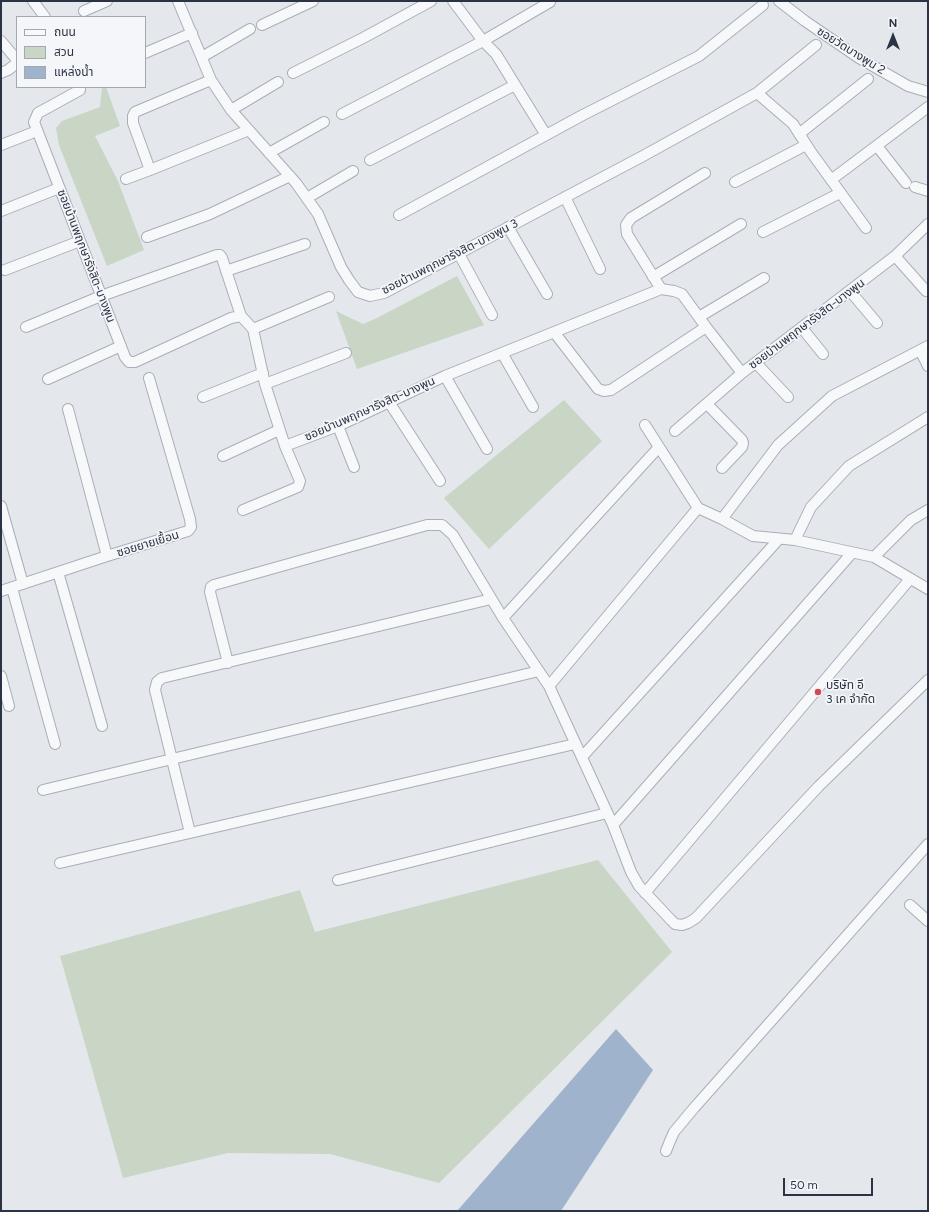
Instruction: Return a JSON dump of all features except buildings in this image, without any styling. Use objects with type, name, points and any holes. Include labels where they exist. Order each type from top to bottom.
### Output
[{"type":"street","points":[[33,1],[44,16]]},
{"type":"street","points":[[84,11],[107,1]]},
{"type":"street","name":"ซอยบ้านพฤกษารังสิต-บางพูน 3","points":[[178,1],[212,80],[231,110],[290,176],[307,198],[318,214],[341,267],[358,292],[370,296],[384,294],[643,156],[757,93],[816,44]]},
{"type":"street","points":[[262,25],[313,1]]},
{"type":"street","points":[[293,73],[363,38],[431,1]]},
{"type":"street","points":[[453,1],[483,41],[496,54],[546,135]]},
{"type":"street","name":"ซอยวัดบางพูน 2","points":[[779,1],[805,22],[859,58],[908,86],[928,92]]},
{"type":"street","points":[[342,114],[483,41],[550,2]]},
{"type":"street","points":[[399,215],[546,135],[699,56],[763,5]]},
{"type":"street","points":[[202,57],[250,29]]},
{"type":"street","points":[[146,53],[192,33]]},
{"type":"street","points":[[1,41],[16,60]]},
{"type":"street","points":[[1,73],[8,70],[16,62]]},
{"type":"street","points":[[799,134],[868,79]]},
{"type":"street","points":[[150,170],[133,123],[133,116],[135,112],[212,80]]},
{"type":"street","points":[[231,110],[278,82]]},
{"type":"street","points":[[370,160],[516,85]]},
{"type":"street","name":"ซอยบ้านพฤกษารังสิต-บางพูน","points":[[80,88],[80,90],[38,113],[34,122],[125,357],[129,362],[135,362],[231,318],[241,316]]},
{"type":"street","points":[[757,93],[793,124],[806,145],[866,228]]},
{"type":"street","points":[[831,180],[928,107]]},
{"type":"street","points":[[270,153],[324,122]]},
{"type":"street","points":[[126,179],[248,130]]},
{"type":"street","points":[[1,145],[37,131]]},
{"type":"street","points":[[736,182],[806,145]]},
{"type":"street","points":[[876,146],[910,185],[928,191]]},
{"type":"street","points":[[307,198],[353,171]]},
{"type":"street","points":[[661,289],[627,234],[626,225],[631,218],[705,173]]},
{"type":"street","points":[[147,237],[210,214],[290,176]]},
{"type":"street","points":[[1,211],[59,188]]},
{"type":"street","points":[[763,232],[840,193]]},
{"type":"street","points":[[565,197],[600,269]]},
{"type":"street","points":[[653,277],[741,224]]},
{"type":"street","name":"ซอยบ้านพฤกษารังสิต-บางพูน","points":[[285,446],[338,426],[445,376],[661,289],[682,294],[742,373],[895,256],[928,224]]},
{"type":"street","points":[[508,227],[547,294]]},
{"type":"street","points":[[5,270],[80,241]]},
{"type":"street","points":[[226,271],[305,244]]},
{"type":"street","points":[[459,254],[492,315]]},
{"type":"street","points":[[26,327],[102,296],[220,255],[241,316],[253,329],[265,384],[279,430],[300,481],[298,487],[242,510]]},
{"type":"street","points":[[895,256],[926,291]]},
{"type":"street","points":[[699,317],[764,278]]},
{"type":"street","points":[[850,291],[877,323]]},
{"type":"street","points":[[253,329],[329,297]]},
{"type":"street","points":[[554,332],[598,389],[604,391],[611,390],[706,327]]},
{"type":"street","points":[[802,328],[823,354]]},
{"type":"street","points":[[48,379],[121,346]]},
{"type":"street","points":[[722,519],[778,445],[832,396],[924,348],[928,366]]},
{"type":"street","points":[[265,384],[346,353]]},
{"type":"street","points":[[502,354],[533,407]]},
{"type":"street","points":[[756,363],[788,397]]},
{"type":"street","points":[[203,397],[263,373]]},
{"type":"street","points":[[675,431],[742,373]]},
{"type":"street","points":[[445,376],[487,449]]},
{"type":"street","name":"ซอยยายเยื้อน","points":[[1,591],[107,556],[188,532],[191,527],[190,519],[149,378]]},
{"type":"street","points":[[389,402],[440,481]]},
{"type":"street","points":[[707,404],[742,440],[743,444],[742,447],[722,468]]},
{"type":"street","points":[[68,410],[107,556]]},
{"type":"street","points":[[795,540],[811,507],[849,466],[928,417]]},
{"type":"street","points":[[645,425],[698,508],[753,536],[795,540],[874,557],[928,589]]},
{"type":"street","points":[[338,426],[354,467]]},
{"type":"street","points":[[224,456],[279,430]]},
{"type":"street","points":[[503,618],[659,447]]},
{"type":"street","points":[[1,506],[23,584]]},
{"type":"street","points":[[549,686],[698,508]]},
{"type":"street","points":[[874,557],[912,520],[928,510]]},
{"type":"street","points":[[228,663],[210,592],[211,587],[214,585],[427,525],[442,524],[453,535],[503,618],[549,686],[613,825],[632,872],[645,893],[675,924],[682,925],[688,924],[696,918],[819,786],[928,680]]},
{"type":"street","points":[[582,757],[779,539]]},
{"type":"street","points":[[613,825],[852,552]]},
{"type":"street","points":[[58,572],[102,726]]},
{"type":"street","points":[[645,893],[910,579]]},
{"type":"street","points":[[12,588],[55,744]]},
{"type":"street","points":[[190,833],[155,690],[157,682],[162,678],[491,599]]},
{"type":"street","points":[[44,790],[539,670]]},
{"type":"street","points":[[1,676],[8,706]]},
{"type":"street","points":[[60,863],[575,744]]},
{"type":"street","points":[[338,880],[607,813]]},
{"type":"street","points":[[666,1151],[674,1132],[694,1108],[928,844]]},
{"type":"street","points":[[910,905],[928,921]]},
{"type":"green space","points":[[102,88],[106,88],[120,126],[95,136],[118,181],[144,250],[107,266],[59,145],[56,128],[62,121],[100,107]]},
{"type":"green space","points":[[457,276],[484,325],[357,369],[336,311],[363,324]]},
{"type":"green space","points":[[564,400],[602,441],[489,549],[444,498]]},
{"type":"green space","points":[[598,860],[672,952],[439,1183],[330,1154],[228,1153],[123,1178],[60,956],[300,890],[315,932]]},
{"type":"water","points":[[616,1029],[653,1070],[561,1211],[457,1211]]},
{"type":"place","name":"บริษัท อี 3 เค จำกัด","points":[[818,692]]}]
